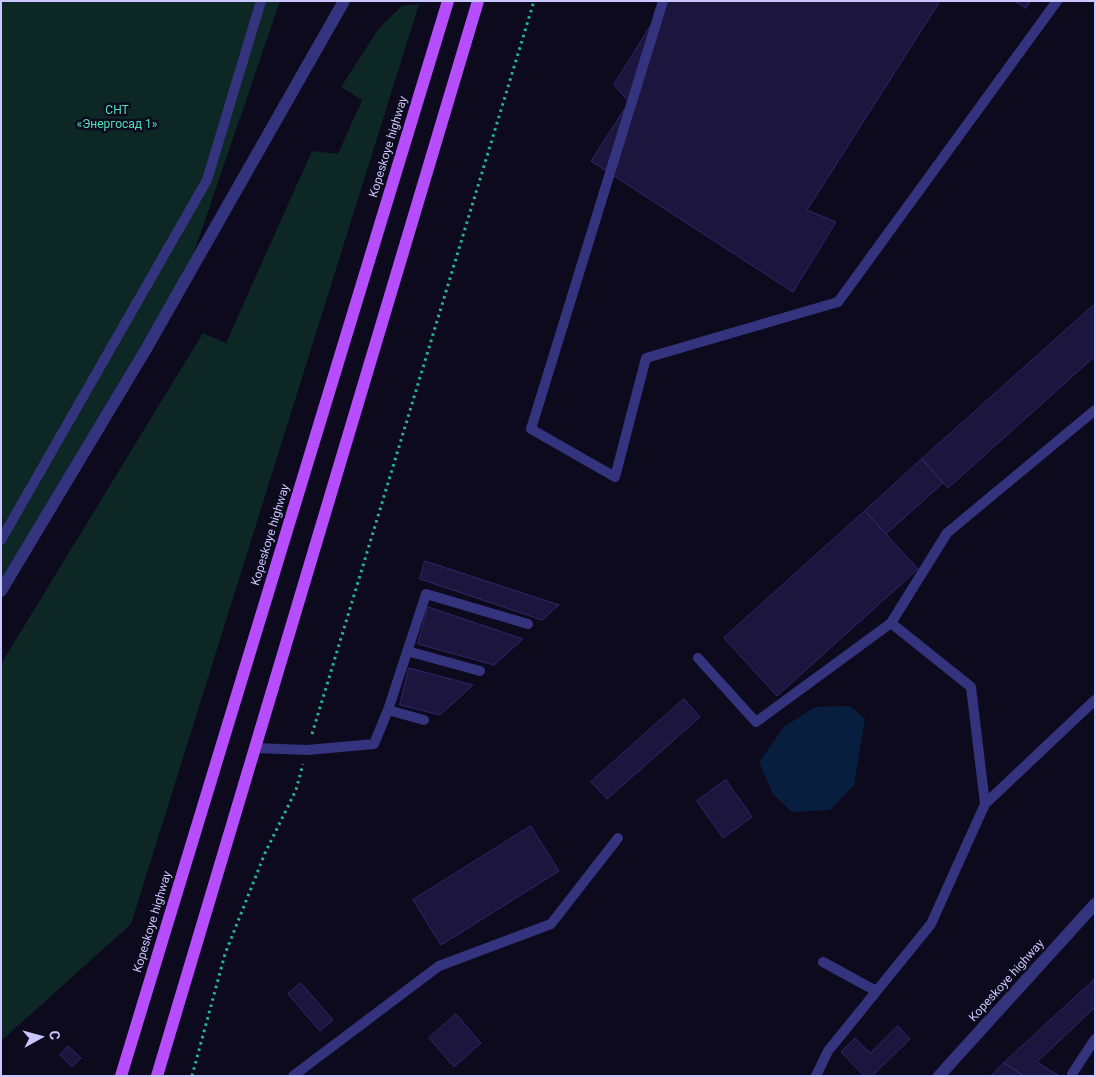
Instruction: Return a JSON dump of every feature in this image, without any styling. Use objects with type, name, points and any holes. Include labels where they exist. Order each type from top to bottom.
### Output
[{"type":"main road","name":"Kopeskoye highway","points":[[121,1076],[448,1]]},
{"type":"main road","points":[[157,1076],[478,1]]},
{"type":"street","points":[[1,591],[146,349],[344,1]]},
{"type":"street","name":"Kopeskoye highway","points":[[939,1076],[1095,904]]},
{"type":"lane","points":[[1,540],[207,180],[261,1]]},
{"type":"lane","points":[[663,1],[531,429],[615,477],[646,358],[838,302],[1057,1]]},
{"type":"lane","points":[[698,658],[756,722],[891,623],[947,534],[1095,410]]},
{"type":"lane","points":[[255,748],[307,750],[374,744],[388,710],[426,594],[528,624]]},
{"type":"lane","points":[[891,623],[971,687],[985,804]]},
{"type":"lane","points":[[407,650],[480,671]]},
{"type":"lane","points":[[816,1076],[828,1051],[931,924],[985,804],[1095,700]]},
{"type":"lane","points":[[388,710],[424,720]]},
{"type":"lane","points":[[293,1076],[439,966],[551,924],[618,838]]},
{"type":"lane","points":[[823,962],[876,991]]},
{"type":"lane","points":[[1072,1074],[1095,1039]]},
{"type":"path","points":[[192,1076],[225,954],[266,853],[296,790],[534,1]]},
{"type":"green space","name":"СНТ «Энергосад 1»","points":[[1,1],[280,1],[191,261],[1,580]]},
{"type":"green space","points":[[419,4],[131,924],[1,1041],[1,664],[203,333],[226,343],[312,151],[338,154],[362,100],[341,87],[379,28],[402,6]]},
{"type":"water","points":[[850,706],[865,719],[854,785],[830,810],[792,812],[773,794],[759,762],[784,727],[815,707]]},
{"type":"building","points":[[666,1],[940,1],[807,210],[836,222],[793,292],[591,161],[629,102],[614,85]]},
{"type":"building","points":[[1015,1],[1030,1],[1026,8]]},
{"type":"building","points":[[1095,304],[1095,356],[948,488],[922,459]]},
{"type":"building","points":[[922,459],[943,483],[886,534],[865,511]]},
{"type":"building","points":[[865,511],[918,569],[777,696],[724,638]]},
{"type":"building","points":[[425,561],[559,605],[542,620],[420,579]]},
{"type":"building","points":[[428,607],[523,639],[494,665],[418,644]]},
{"type":"building","points":[[409,668],[473,685],[440,715],[400,705]]},
{"type":"building","points":[[684,699],[700,717],[607,799],[591,782]]},
{"type":"building","points":[[726,780],[752,817],[723,838],[697,801]]},
{"type":"building","points":[[531,826],[559,871],[441,945],[413,900]]},
{"type":"building","points":[[1095,979],[1095,1007],[1037,1062],[1059,1076],[1024,1076],[1004,1063]]},
{"type":"building","points":[[301,983],[333,1020],[320,1031],[288,994]]},
{"type":"building","points":[[456,1014],[481,1043],[454,1067],[429,1038]]},
{"type":"building","points":[[898,1026],[910,1039],[872,1076],[864,1076],[841,1052],[855,1038],[870,1053]]},
{"type":"building","points":[[68,1046],[81,1058],[72,1067],[60,1055]]},
{"type":"building","points":[[1004,1063],[1024,1076],[991,1076]]}]
